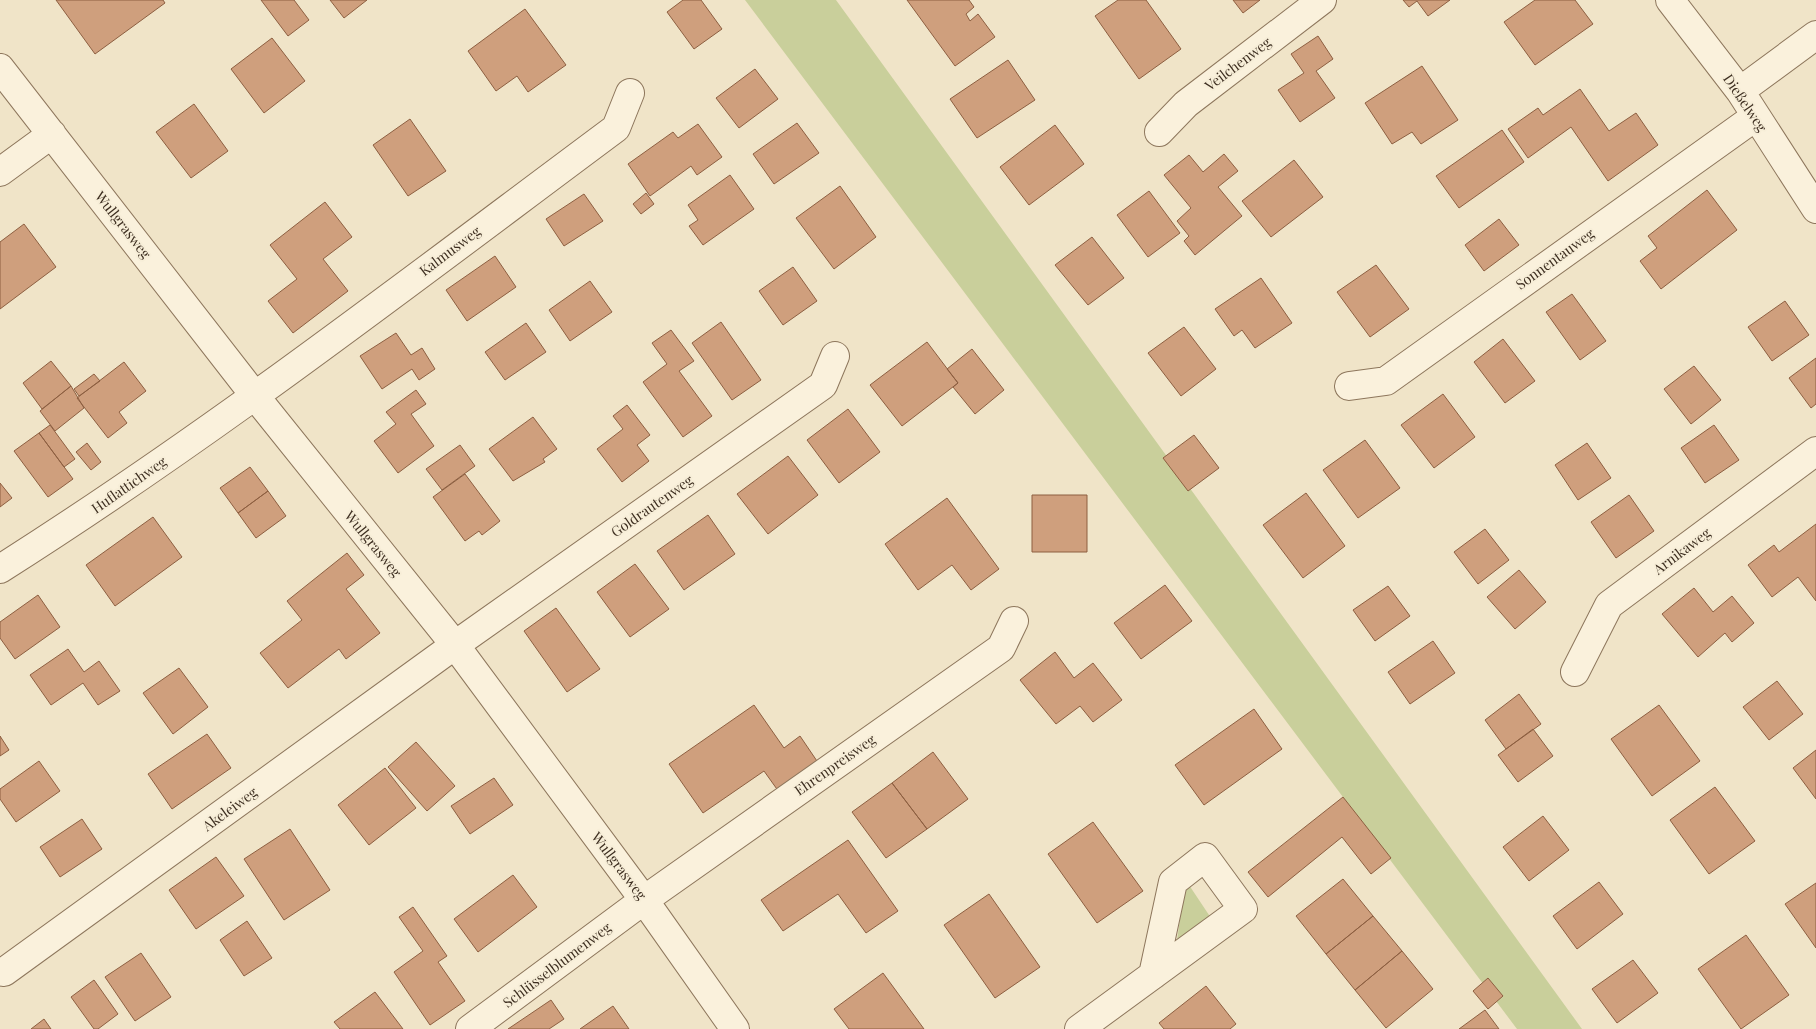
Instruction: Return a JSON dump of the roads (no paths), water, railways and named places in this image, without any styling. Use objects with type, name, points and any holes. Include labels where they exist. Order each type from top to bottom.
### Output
[{"type":"street","name":"Veilchenweg","points":[[1159,132],[1186,104],[1322,0]]},
{"type":"street","name":"Dießelweg","points":[[1670,0],[1740,92],[1816,209]]},
{"type":"street","points":[[1740,92],[1816,35]]},
{"type":"street","name":"Wullgrasweg","points":[[0,68],[255,396],[454,645],[644,900],[735,1029]]},
{"type":"street","name":"Kalmusweg","points":[[255,396],[616,128],[630,94]]},
{"type":"street","name":"Sonnentauweg","points":[[1349,386],[1386,381],[1755,117]]},
{"type":"street","points":[[0,172],[52,134]]},
{"type":"street","name":"Goldrautenweg","points":[[454,645],[824,385],[835,356]]},
{"type":"street","name":"Huflattichweg","points":[[0,570],[100,506],[255,396]]},
{"type":"street","name":"Arnikaweg","points":[[1575,672],[1609,605],[1816,452]]},
{"type":"street","name":"Ehrenpreisweg","points":[[644,900],[1001,648],[1014,621]]},
{"type":"street","name":"Akeleiweg","points":[[4,972],[454,645]]},
{"type":"street","name":"Schlüsselblumenweg","points":[[470,1029],[644,900]]},
{"type":"street","points":[[1079,1029],[1153,974]]}]
